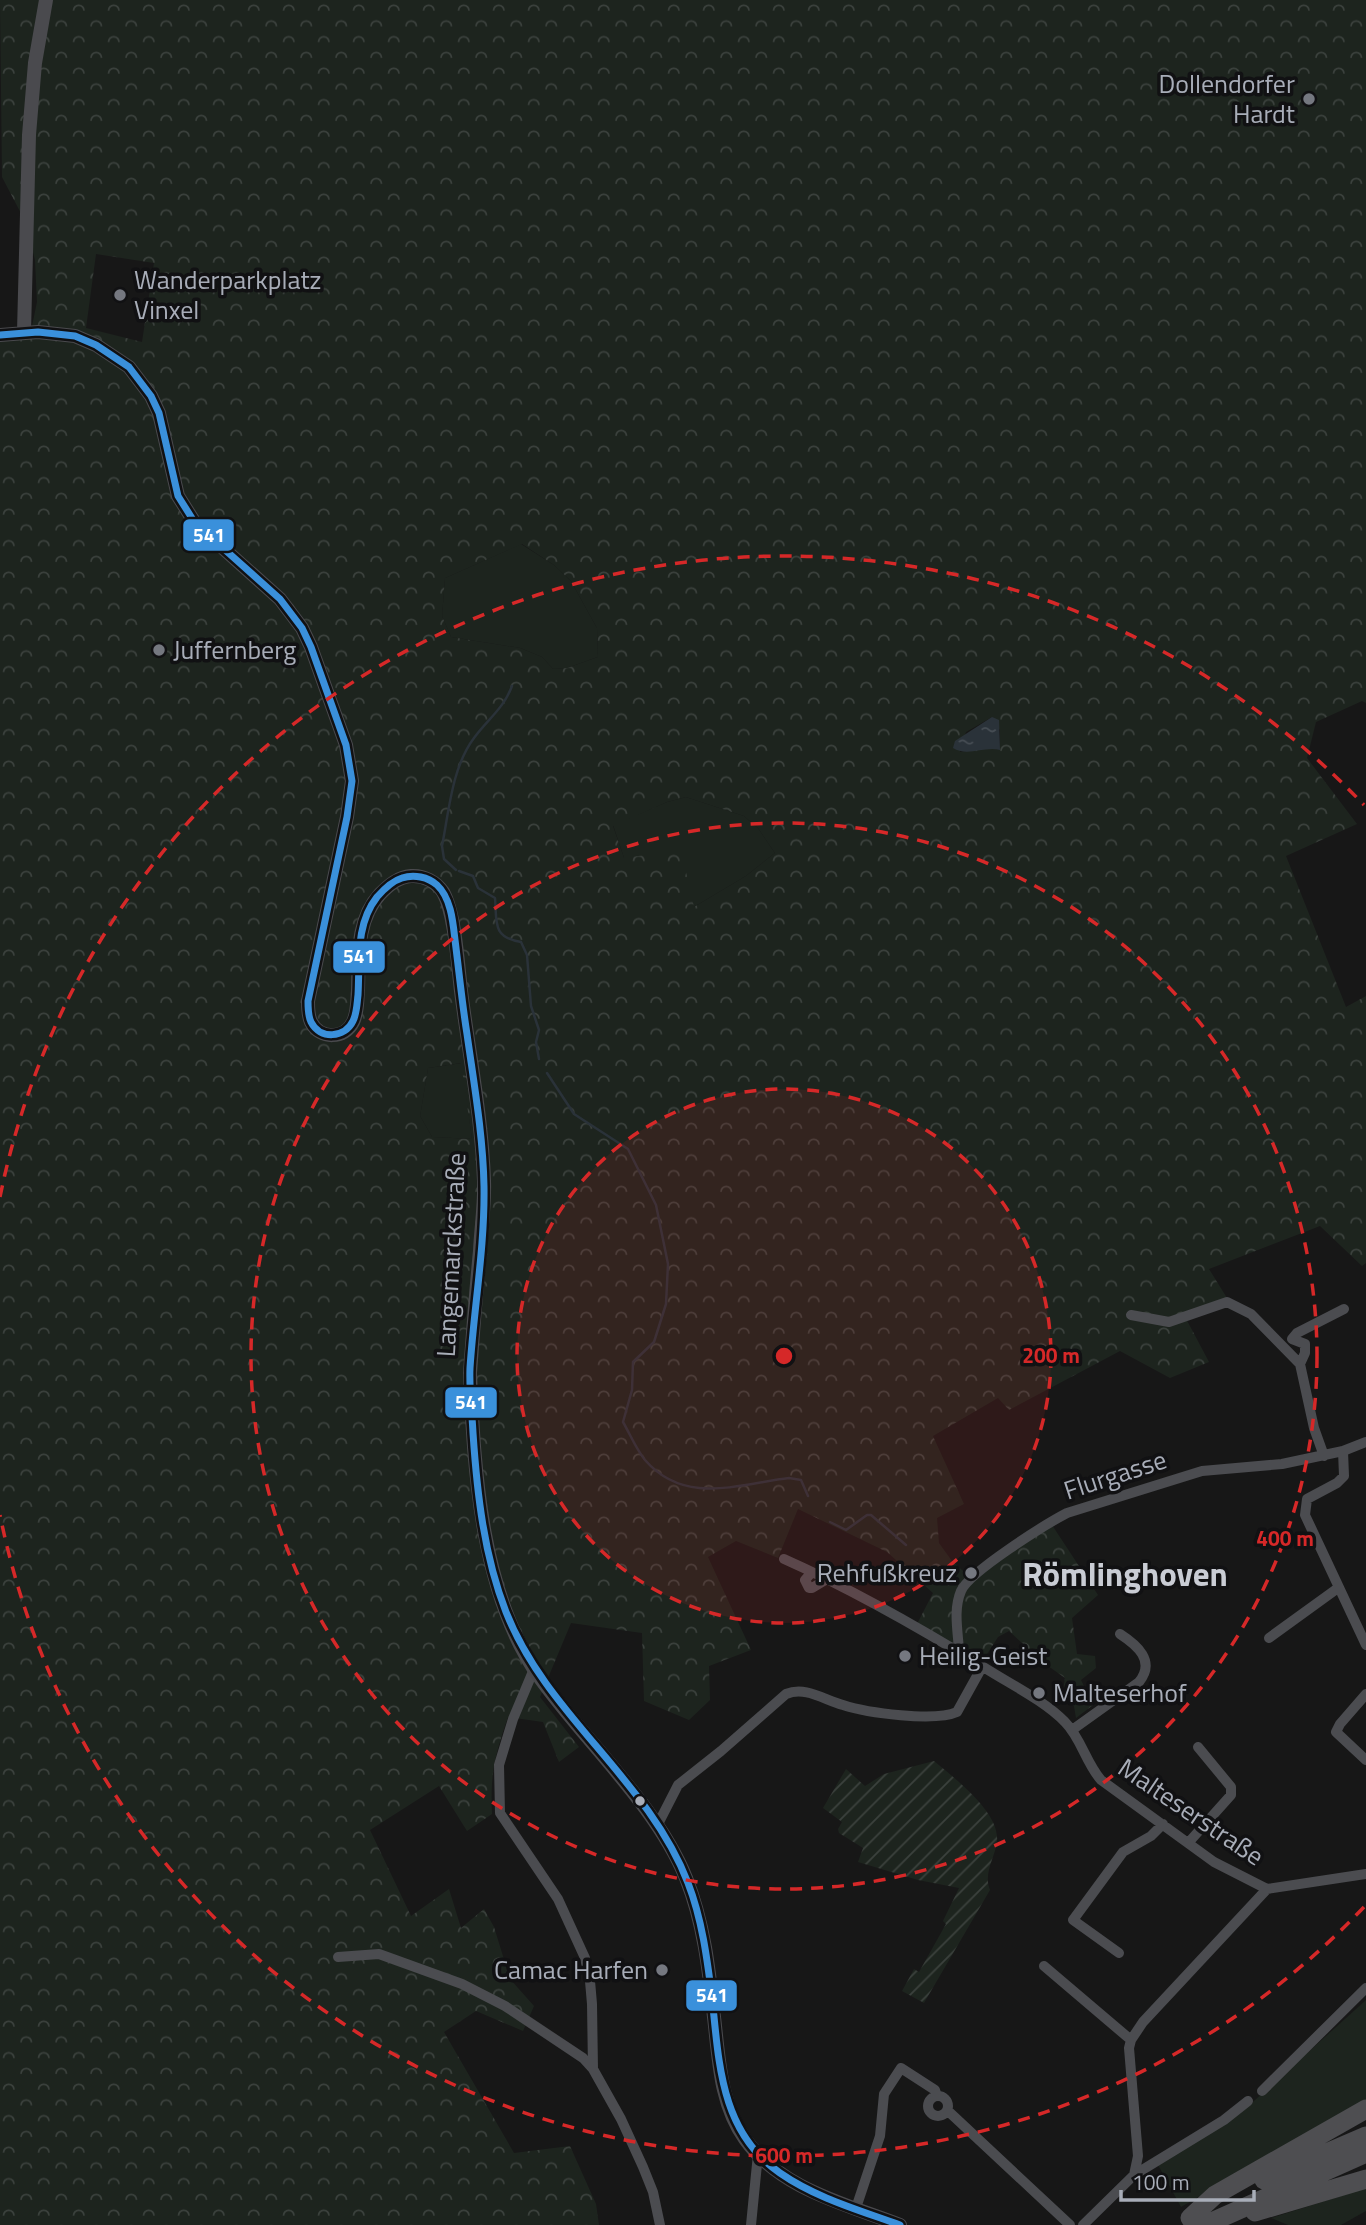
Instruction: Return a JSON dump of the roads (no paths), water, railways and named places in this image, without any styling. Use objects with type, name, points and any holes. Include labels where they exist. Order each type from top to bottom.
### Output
[{"type":"highway","points":[[1202,2223],[1215,2195],[1366,2109]]},
{"type":"highway","points":[[1202,2223],[1278,2174],[1366,2136]]},
{"type":"highway","points":[[1202,2223],[1366,2153]]},
{"type":"highway","points":[[1202,2223],[1366,2179]]},
{"type":"main road","points":[[0,335],[24,332],[29,135],[35,63],[46,0]]},
{"type":"main road","name":"Langemarckstraße","points":[[24,332],[66,334],[96,345],[129,367],[151,396],[165,435],[177,496],[195,523],[280,599],[302,628],[311,647],[351,763],[352,781],[308,1001],[310,1020],[315,1028],[329,1036],[338,1035],[347,1030],[354,1021],[360,941],[372,904],[393,882],[408,876],[419,876],[433,881],[443,893],[450,912],[480,1129],[484,1183],[470,1373],[482,1523],[500,1592],[534,1668],[657,1826],[675,1854],[698,1914],[708,1965],[724,2090],[738,2128],[758,2154],[793,2182],[900,2225]]},
{"type":"street","points":[[1131,1315],[1168,1322],[1227,1302],[1251,1314],[1290,1344],[1300,1364],[1314,1428],[1324,1456]]},
{"type":"street","points":[[1290,1344],[1297,1333],[1344,1308]]},
{"type":"street","points":[[1290,1344],[1305,1344],[1305,1353],[1300,1364]]},
{"type":"street","name":"Flurgasse","points":[[959,1651],[956,1608],[964,1585],[1058,1517],[1085,1506],[1202,1471],[1282,1464],[1324,1456],[1366,1442]]},
{"type":"street","points":[[1343,1451],[1345,1476],[1307,1499],[1305,1515],[1366,1644]]},
{"type":"street","name":"Malteserstraße","points":[[784,1559],[886,1609],[959,1651],[1063,1720],[1072,1730],[1090,1768],[1101,1780],[1214,1862],[1267,1889],[1366,1874]]},
{"type":"street","points":[[812,1572],[805,1580],[808,1588],[827,1578]]},
{"type":"street","points":[[1269,1638],[1338,1588]]},
{"type":"street","points":[[1072,1730],[1139,1682],[1146,1674],[1146,1664],[1136,1644],[1120,1634]]},
{"type":"street","points":[[657,1826],[678,1785],[786,1694],[806,1691],[843,1705],[874,1712],[936,1717],[951,1715],[957,1712],[982,1667]]},
{"type":"street","points":[[534,1668],[513,1718],[499,1765],[500,1813],[558,1899],[584,1958],[592,2004],[593,2069]]},
{"type":"street","points":[[1366,1694],[1336,1732],[1366,1760]]},
{"type":"street","points":[[1189,1842],[1231,1794],[1231,1787],[1198,1747]]},
{"type":"street","points":[[1119,1953],[1073,1920],[1123,1852],[1151,1836],[1163,1824]]},
{"type":"street","points":[[1134,2175],[1138,2156],[1129,2057],[1131,2040],[1143,2022],[1267,1889]]},
{"type":"street","points":[[338,1956],[379,1954],[462,1984],[505,2006],[583,2058],[593,2069],[621,2119],[643,2166],[653,2192],[660,2225]]},
{"type":"street","points":[[1044,1966],[1131,2040]]},
{"type":"street","points":[[1262,2091],[1366,1988]]},
{"type":"street","points":[[856,2208],[880,2136],[884,2094],[901,2068],[946,2100],[947,2110],[1070,2225]]},
{"type":"street","points":[[937,2095],[929,2100],[928,2110],[936,2116],[947,2110]]},
{"type":"street","points":[[1083,2225],[1134,2175],[1214,2126],[1248,2101]]},
{"type":"street","points":[[751,2225],[758,2154]]},
{"type":"water","points":[[992,717],[999,720],[1000,750],[964,752],[953,748],[955,741]]},
{"type":"waterway","points":[[456,870],[444,859],[442,846],[456,776],[467,750],[500,707],[512,686]]},
{"type":"waterway","points":[[459,871],[473,876],[478,888],[495,898],[498,928],[505,937],[521,942],[527,955],[531,1006],[539,1030],[536,1042],[539,1059]]},
{"type":"waterway","points":[[547,1073],[574,1114],[628,1149],[656,1205],[668,1264],[666,1304],[654,1342],[633,1362],[632,1390],[623,1422],[639,1451],[661,1474],[677,1483],[713,1488],[789,1478],[801,1480],[808,1496]]},
{"type":"waterway","points":[[830,1522],[846,1530],[871,1515],[906,1545]]},
{"type":"place","name":"Dollendorfer Hardt","points":[[1309,99]]},
{"type":"place","name":"Wanderparkplatz Vinxel","points":[[120,295]]},
{"type":"place","name":"Juffernberg","points":[[159,650]]},
{"type":"place","name":"Rehfußkreuz","points":[[971,1573]]},
{"type":"place","name":"Heilig-Geist","points":[[905,1656]]},
{"type":"place","name":"Malteserhof","points":[[1039,1693]]},
{"type":"place","name":"Camac Harfen","points":[[662,1970]]},
{"type":"district","name":"Römlinghoven","points":[[1125,1574]]}]
